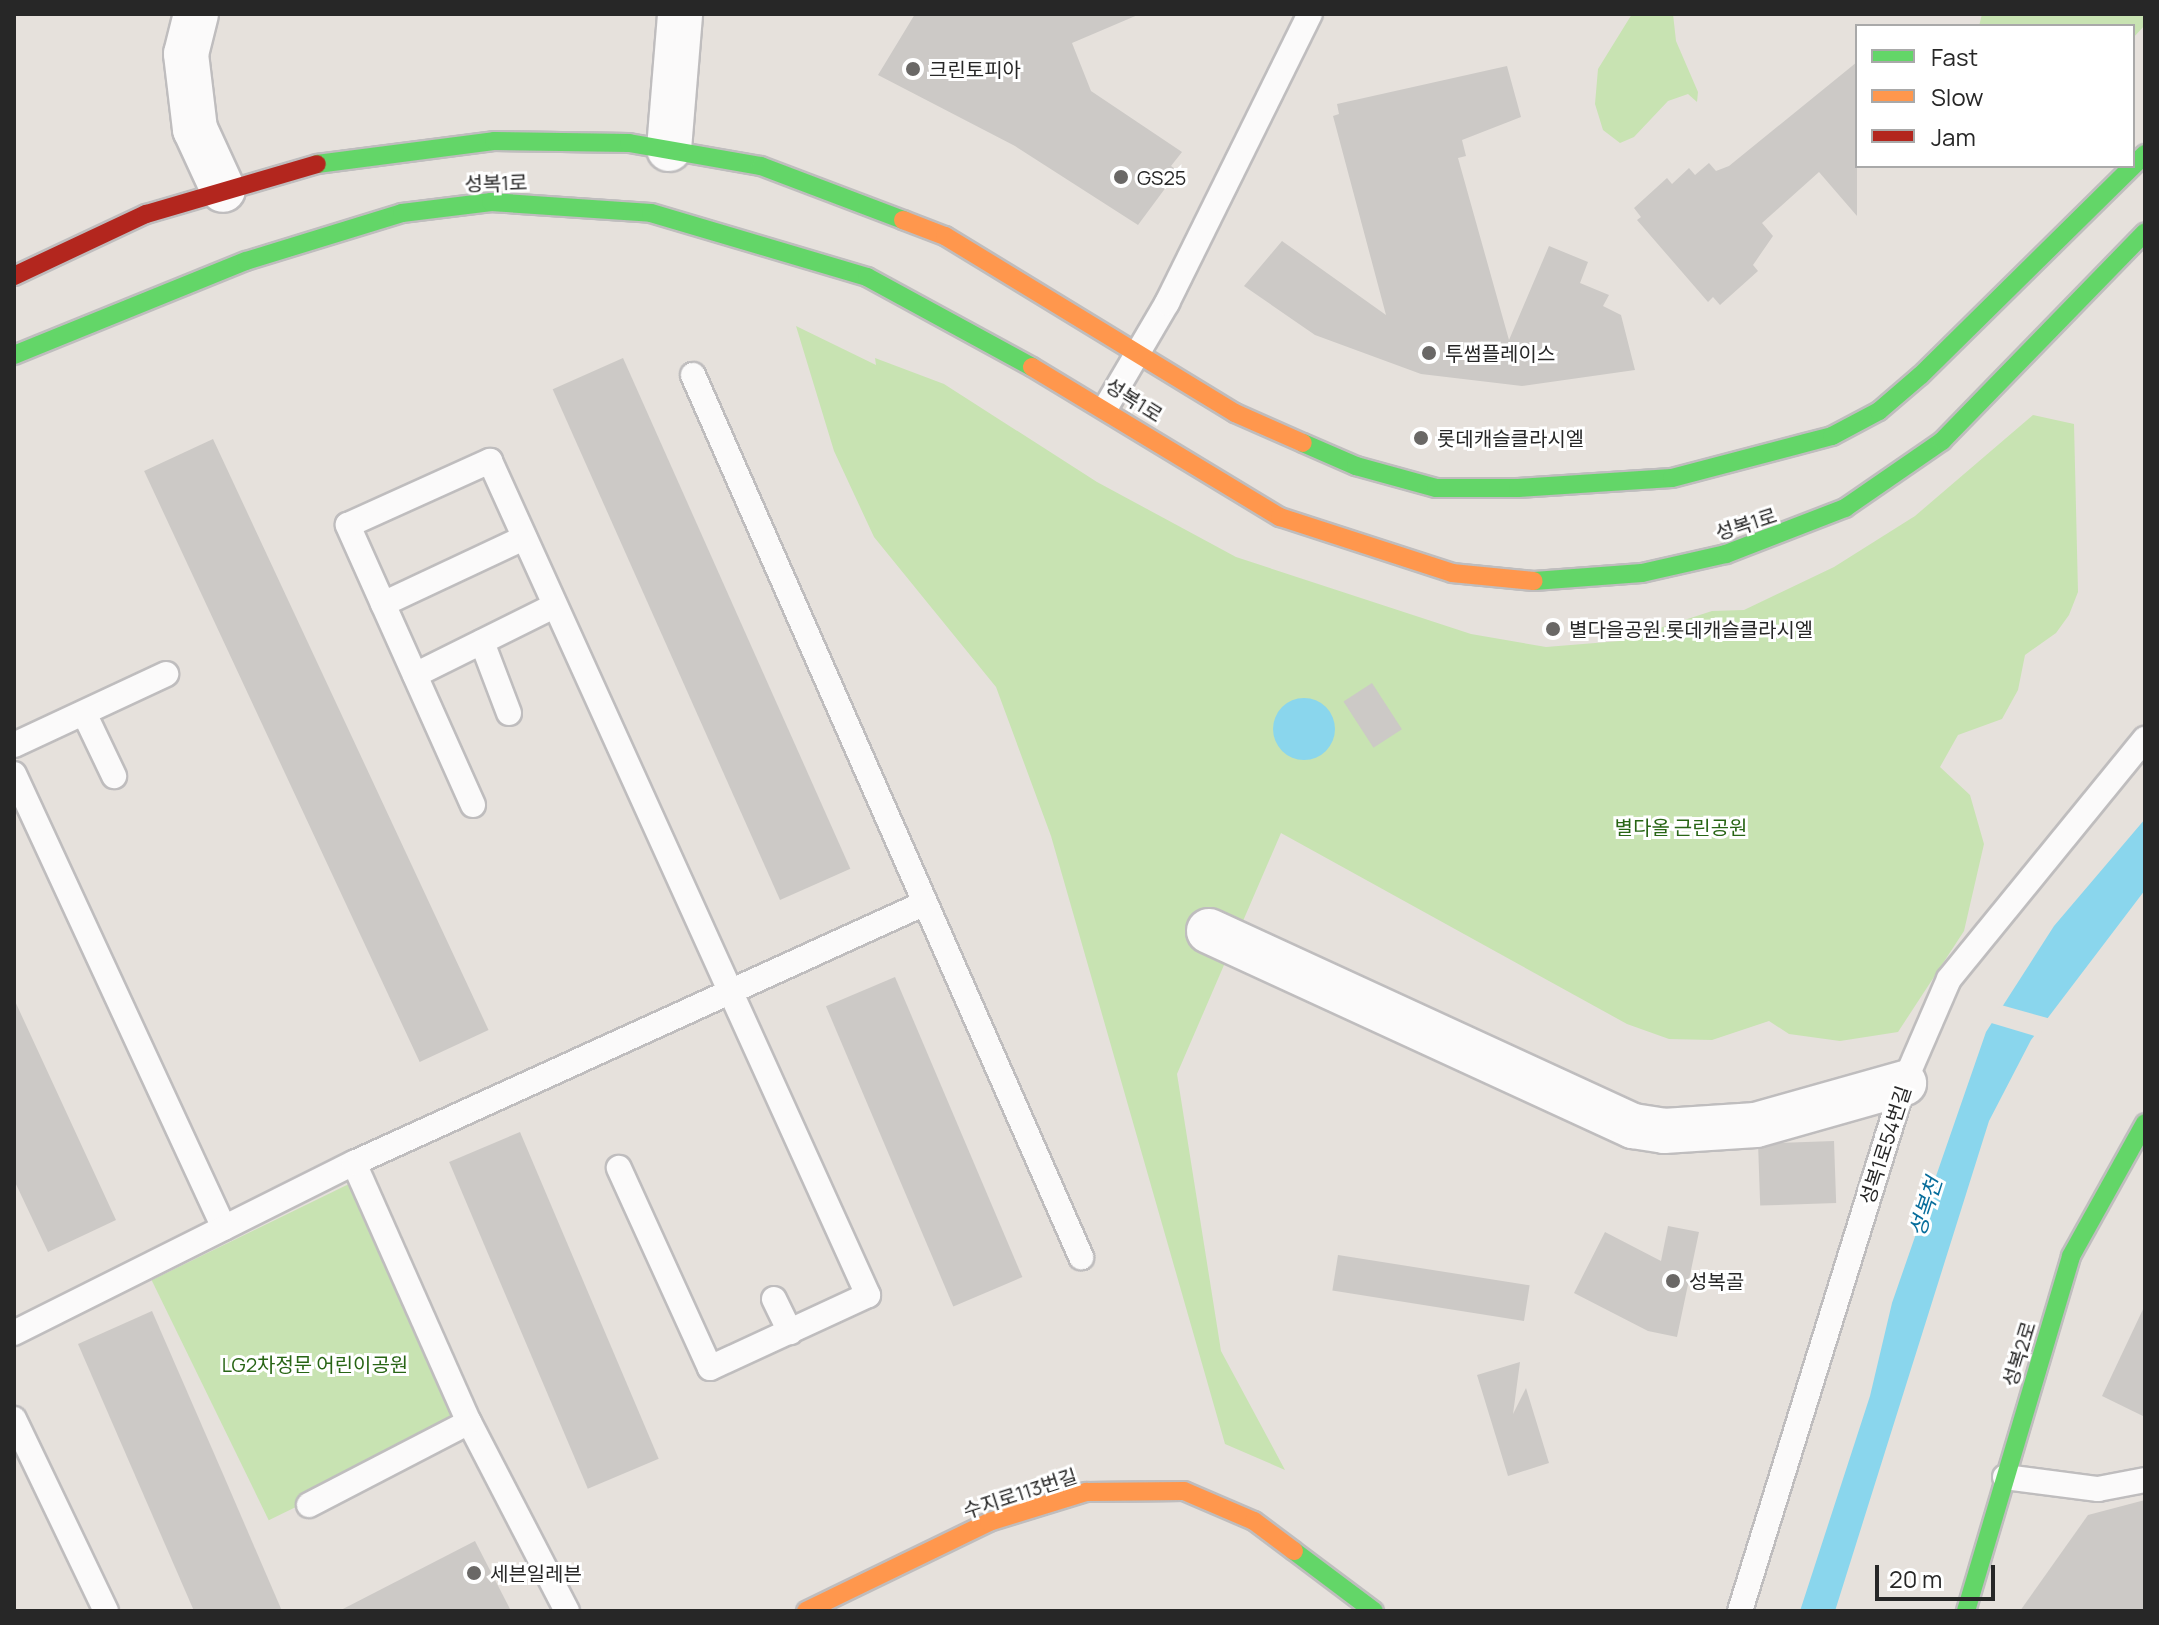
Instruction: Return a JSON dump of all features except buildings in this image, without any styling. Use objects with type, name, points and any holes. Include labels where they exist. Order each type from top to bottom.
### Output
[{"type":"street","points":[[196,14],[186,54],[195,129],[223,190]]},
{"type":"street","points":[[669,149],[680,14]]},
{"type":"street","name":"성복1로","points":[[14,276],[146,214],[223,190],[407,148],[563,139],[669,149],[761,166],[870,203],[945,236],[1261,426],[1356,466],[1436,488],[1518,488],[1713,470],[1832,436],[1879,411],[2064,239],[2132,168]]},
{"type":"street","name":"성복1로","points":[[14,355],[328,232],[402,213],[491,202],[571,205],[691,223],[867,277],[1106,407],[1280,517],[1452,573],[1536,581],[1642,573],[1755,545],[1845,508],[1942,441],[2145,232]]},
{"type":"street","points":[[1209,931],[1633,1126],[1676,1131],[1756,1125],[1904,1083]]},
{"type":"street","name":"성복2로","points":[[1966,1611],[2071,1256],[2145,1123]]},
{"type":"street","name":"수지로113번길","points":[[806,1611],[989,1522],[1086,1492],[1128,1490],[1184,1491],[1254,1521],[1374,1611]]},
{"type":"lane","points":[[1106,407],[1139,352],[1310,14]]},
{"type":"lane","points":[[693,375],[1081,1257]]},
{"type":"lane","points":[[473,805],[348,525],[490,461],[727,993],[868,1295],[710,1368],[619,1168]]},
{"type":"lane","points":[[383,604],[524,538]]},
{"type":"lane","points":[[415,675],[554,606]]},
{"type":"lane","points":[[482,642],[509,713]]},
{"type":"lane","points":[[14,745],[166,674]]},
{"type":"lane","points":[[84,713],[114,776]]},
{"type":"lane","name":"성복1로54번길","points":[[1740,1611],[1904,1083],[1949,979],[2145,739]]},
{"type":"lane","points":[[14,774],[224,1228]]},
{"type":"lane","points":[[14,1333],[354,1163],[925,903]]},
{"type":"lane","points":[[354,1163],[469,1422],[567,1611]]},
{"type":"lane","points":[[774,1299],[790,1332]]},
{"type":"lane","points":[[14,1419],[106,1611]]},
{"type":"lane","points":[[309,1505],[469,1422]]},
{"type":"lane","points":[[2005,1477],[2098,1489],[2145,1480]]},
{"type":"green space","points":[[1632,14],[1673,14],[1676,41],[1698,92],[1697,102],[1688,94],[1668,101],[1634,137],[1620,143],[1603,130],[1595,104],[1598,69]]},
{"type":"green space","points":[[1982,14],[2145,14],[2145,25],[2135,36],[2135,24],[1980,24]]},
{"type":"green space","name":"별다올 근린공원","points":[[796,326],[876,365],[875,358],[944,384],[1097,482],[1236,557],[1471,634],[1546,647],[1620,641],[1712,611],[1744,610],[1834,567],[1915,516],[2033,415],[2074,424],[2078,592],[2069,615],[2056,633],[2025,655],[2018,690],[2002,719],[1958,735],[1940,767],[1970,795],[1984,844],[1964,931],[1898,1032],[1840,1041],[1789,1034],[1769,1021],[1712,1040],[1669,1039],[1627,1024],[1281,833],[1177,1074],[1221,1351],[1285,1470],[1225,1444],[1051,836],[996,687],[874,537],[834,451]]},
{"type":"green space","name":"LG2차정문 어린이공원","points":[[353,1182],[470,1422],[269,1520],[152,1280]]},
{"type":"water","points":[[1304,698],[1316,700],[1326,707],[1333,717],[1333,741],[1326,751],[1316,758],[1304,760],[1292,758],[1282,751],[1275,741],[1273,729],[1275,717],[1282,707],[1292,700]]},
{"type":"water","name":"성복천","points":[[2145,819],[2145,890],[2031,1040],[1989,1121],[1835,1611],[1800,1611],[1870,1396],[1892,1303],[1986,1032],[2054,926]]},
{"type":"pier","points":[[2001,1005],[2051,1019],[2038,1037],[1988,1022]]},
{"type":"traffic: fast","points":[[317,164],[494,141],[629,143],[761,166],[903,220]]},
{"type":"traffic: fast","points":[[2135,164],[2145,154]]},
{"type":"traffic: fast","points":[[1303,443],[1356,466],[1436,488],[1518,488],[1672,478],[1832,436],[1879,411],[1921,375],[2131,168]]},
{"type":"traffic: fast","points":[[14,355],[246,261],[402,213],[491,202],[651,213],[867,277],[1032,367]]},
{"type":"traffic: fast","points":[[1534,581],[1642,573],[1726,554],[1845,508],[1942,441],[2145,232]]},
{"type":"traffic: fast","points":[[1966,1611],[2071,1256],[2145,1123]]},
{"type":"traffic: fast","points":[[1294,1551],[1374,1611]]},
{"type":"traffic: slow","points":[[903,220],[945,236],[1235,413],[1303,443]]},
{"type":"traffic: slow","points":[[1032,367],[1280,517],[1452,573],[1534,581]]},
{"type":"traffic: slow","points":[[806,1611],[989,1522],[1086,1492],[1184,1491],[1254,1521],[1294,1551]]},
{"type":"traffic: jam","points":[[14,276],[146,214],[317,164]]},
{"type":"place","name":"크린토피아","points":[[913,69]]},
{"type":"place","name":"GS25","points":[[1121,177]]},
{"type":"place","name":"투썸플레이스","points":[[1429,353]]},
{"type":"place","name":"롯데캐슬클라시엘","points":[[1421,438]]},
{"type":"place","name":"별다을공원.롯데캐슬클라시엘","points":[[1553,629]]},
{"type":"place","name":"성복골","points":[[1673,1281]]},
{"type":"place","name":"세븐일레븐","points":[[474,1573]]}]
